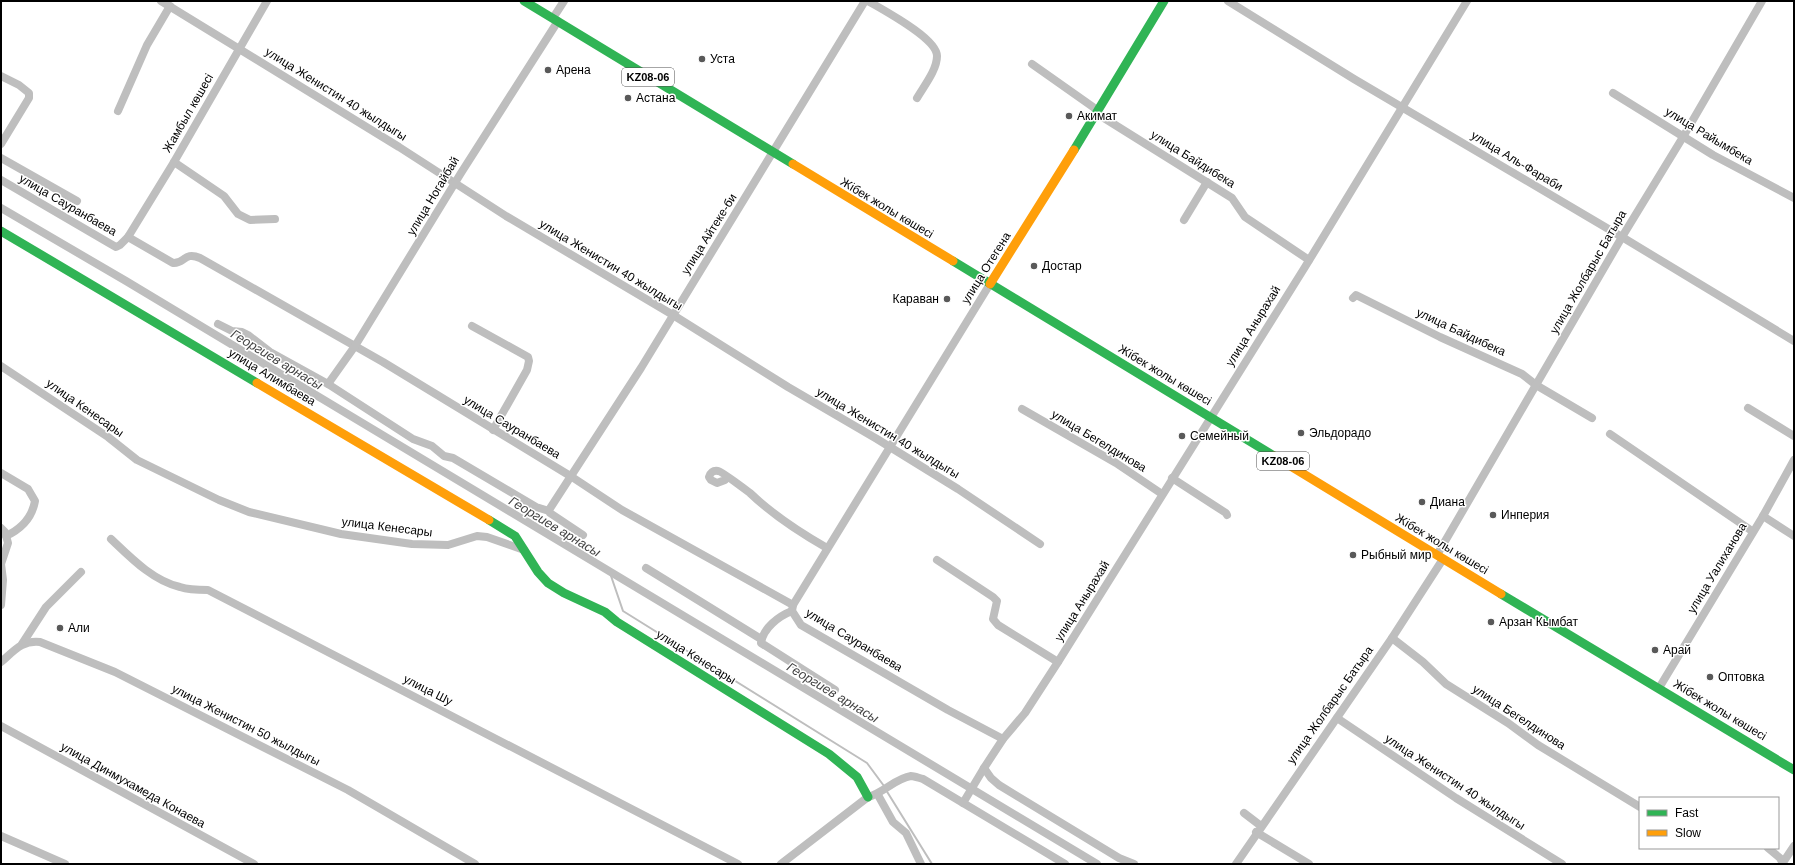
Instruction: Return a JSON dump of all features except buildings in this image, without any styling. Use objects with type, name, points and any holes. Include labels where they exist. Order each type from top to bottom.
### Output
[{"type":"main road","name":"Жібек жолы көшесі","points":[[524,1],[1794,770]]},
{"type":"main road","name":"улица Отегена","points":[[990,284],[1098,113],[1164,1]]},
{"type":"main road","name":"улица Алимбаева","points":[[1,231],[515,536],[522,544],[524,550]]},
{"type":"main road","name":"улица Кенесары","points":[[524,550],[543,578],[556,588],[604,612],[828,754],[859,777],[865,787],[868,798]]},
{"type":"street","name":"улица Женистин 40 жылдыгы","points":[[161,1],[398,147],[506,216],[673,315],[788,387],[958,489],[1040,544]]},
{"type":"street","name":"Жамбыл көшесі","points":[[128,237],[174,162],[267,1]]},
{"type":"street","name":"улица Ногайбай","points":[[328,384],[355,346],[455,184],[555,19],[564,1]]},
{"type":"street","name":"улица Айтеке-би","points":[[549,511],[572,477],[673,315],[865,1]]},
{"type":"street","points":[[868,1],[922,36],[936,51],[937,56],[933,70],[917,98]]},
{"type":"street","name":"улица Аль-Фараби","points":[[1228,1],[1402,108],[1622,236],[1794,341]]},
{"type":"street","name":"улица Анырахай","points":[[963,803],[982,770],[1003,739],[1025,713],[1058,662],[1210,416],[1309,260],[1467,1]]},
{"type":"street","name":"улица Жолбарыс Батыра","points":[[1236,864],[1392,638],[1440,557],[1536,385],[1622,236],[1683,137],[1762,1]]},
{"type":"street","points":[[118,111],[147,45],[170,6]]},
{"type":"street","name":"улица Байдибека","points":[[1032,64],[1080,97],[1098,113],[1232,198],[1246,218],[1309,260]]},
{"type":"street","points":[[1,76],[25,89],[29,93],[29,98],[1,144]]},
{"type":"street","name":"улица Райымбека","points":[[1613,93],[1674,129],[1683,137],[1794,198]]},
{"type":"street","points":[[1,158],[77,201]]},
{"type":"street","points":[[174,162],[224,196],[238,214],[250,220],[274,219]]},
{"type":"street","name":"улица Сауранбаева","points":[[1,180],[116,247],[128,237],[173,263],[177,264],[188,255],[194,255],[200,258],[355,346],[660,532],[792,608],[800,625],[948,710],[1003,739]]},
{"type":"street","points":[[1184,220],[1207,182]]},
{"type":"street","name":"улица Отегена","points":[[792,608],[827,548],[990,284]]},
{"type":"street","name":"улица Байдибека","points":[[1353,298],[1356,295],[1440,337],[1522,374],[1536,385]]},
{"type":"street","points":[[218,324],[232,331],[242,332],[248,335],[275,355],[328,384],[413,439],[432,446],[444,456],[453,458],[536,507],[549,511],[583,535]]},
{"type":"street","points":[[472,326],[528,357],[530,361],[527,370],[493,430]]},
{"type":"street","name":"улица Кенесары","points":[[1,366],[108,437],[137,460],[220,500],[249,512],[341,534],[412,544],[448,545],[477,536],[487,537],[524,550]]},
{"type":"street","points":[[1536,385],[1592,418]]},
{"type":"street","points":[[1748,408],[1794,436]]},
{"type":"street","name":"улица Бегелдинова","points":[[1022,409],[1116,463],[1162,494]]},
{"type":"street","points":[[1610,434],[1752,531]]},
{"type":"street","name":"улица Уалиханова","points":[[1659,688],[1752,531],[1763,516],[1794,460]]},
{"type":"street","points":[[1,473],[28,489],[35,501],[33,512],[24,525],[6,536]]},
{"type":"street","points":[[726,477],[742,486],[770,512],[827,548]]},
{"type":"street","points":[[1172,478],[1226,512],[1228,515]]},
{"type":"street","points":[[1763,516],[1794,536]]},
{"type":"street","points":[[1,528],[8,543],[1,564],[3,580],[1,605]]},
{"type":"street","name":"улица Шу","points":[[111,539],[135,561],[158,577],[178,587],[208,590],[738,864]]},
{"type":"street","points":[[937,560],[997,601],[997,608],[993,619],[998,625],[1058,662]]},
{"type":"street","points":[[646,568],[761,639],[760,642],[764,646],[835,690]]},
{"type":"street","points":[[1,662],[22,644],[46,607],[81,572]]},
{"type":"street","points":[[761,639],[777,617],[792,608]]},
{"type":"street","name":"улица Бегелдинова","points":[[1392,638],[1423,662],[1446,684],[1508,723],[1538,745],[1639,806]]},
{"type":"street","name":"улица Женистин 50 жылдыгы","points":[[22,644],[31,641],[40,642],[115,672],[348,790],[476,864]]},
{"type":"street","name":"улица Женистин 40 жылдыгы","points":[[1337,718],[1456,798],[1562,864]]},
{"type":"street","name":"улица Динмухамеда Конаева","points":[[1,726],[254,864]]},
{"type":"street","points":[[982,770],[999,785],[1119,858],[1134,864]]},
{"type":"street","points":[[781,864],[868,798],[910,776],[923,779],[1065,864]]},
{"type":"street","points":[[878,794],[893,822],[906,833],[921,864]]},
{"type":"street","points":[[1244,813],[1259,829],[1309,864]]},
{"type":"street","points":[[1,836],[65,864]]},
{"type":"street","points":[[1783,864],[1794,846]]},
{"type":"street","points":[[1769,849],[1780,858],[1783,864]]},
{"type":"waterway","name":"Георгиев арнасы","points":[[1,208],[126,281],[1097,864]]},
{"type":"waterway","points":[[610,573],[623,611],[867,763],[884,786]]},
{"type":"waterway","points":[[886,790],[932,864]]},
{"type":"traffic: fast","points":[[524,1],[793,164]]},
{"type":"traffic: fast","points":[[1074,150],[1164,1]]},
{"type":"traffic: fast","points":[[1,231],[257,383]]},
{"type":"traffic: fast","points":[[953,261],[1274,456]]},
{"type":"traffic: fast","points":[[489,520],[515,536],[538,572],[548,583],[564,593],[605,612],[617,622],[829,754],[857,777],[868,797]]},
{"type":"traffic: fast","points":[[1501,594],[1794,770]]},
{"type":"traffic: slow","points":[[990,284],[1074,150]]},
{"type":"traffic: slow","points":[[793,164],[953,261]]},
{"type":"traffic: slow","points":[[257,383],[489,520]]},
{"type":"traffic: slow","points":[[1274,456],[1501,594]]},
{"type":"place","name":"Уста","points":[[702,59]]},
{"type":"place","name":"Арена","points":[[548,70]]},
{"type":"place","name":"Астана","points":[[628,98]]},
{"type":"place","name":"Акимат","points":[[1069,116]]},
{"type":"place","name":"Достар","points":[[1034,266]]},
{"type":"place","name":"Караван","points":[[947,299]]},
{"type":"place","name":"Эльдорадо","points":[[1301,433]]},
{"type":"place","name":"Семейный","points":[[1182,436]]},
{"type":"place","name":"Диана","points":[[1422,502]]},
{"type":"place","name":"Инперия","points":[[1493,515]]},
{"type":"place","name":"Рыбный мир","points":[[1353,555]]},
{"type":"place","name":"Арзан Кымбат","points":[[1491,622]]},
{"type":"place","name":"Али","points":[[60,628]]},
{"type":"place","name":"Арай","points":[[1655,650]]},
{"type":"place","name":"Оптовка","points":[[1710,677]]}]
